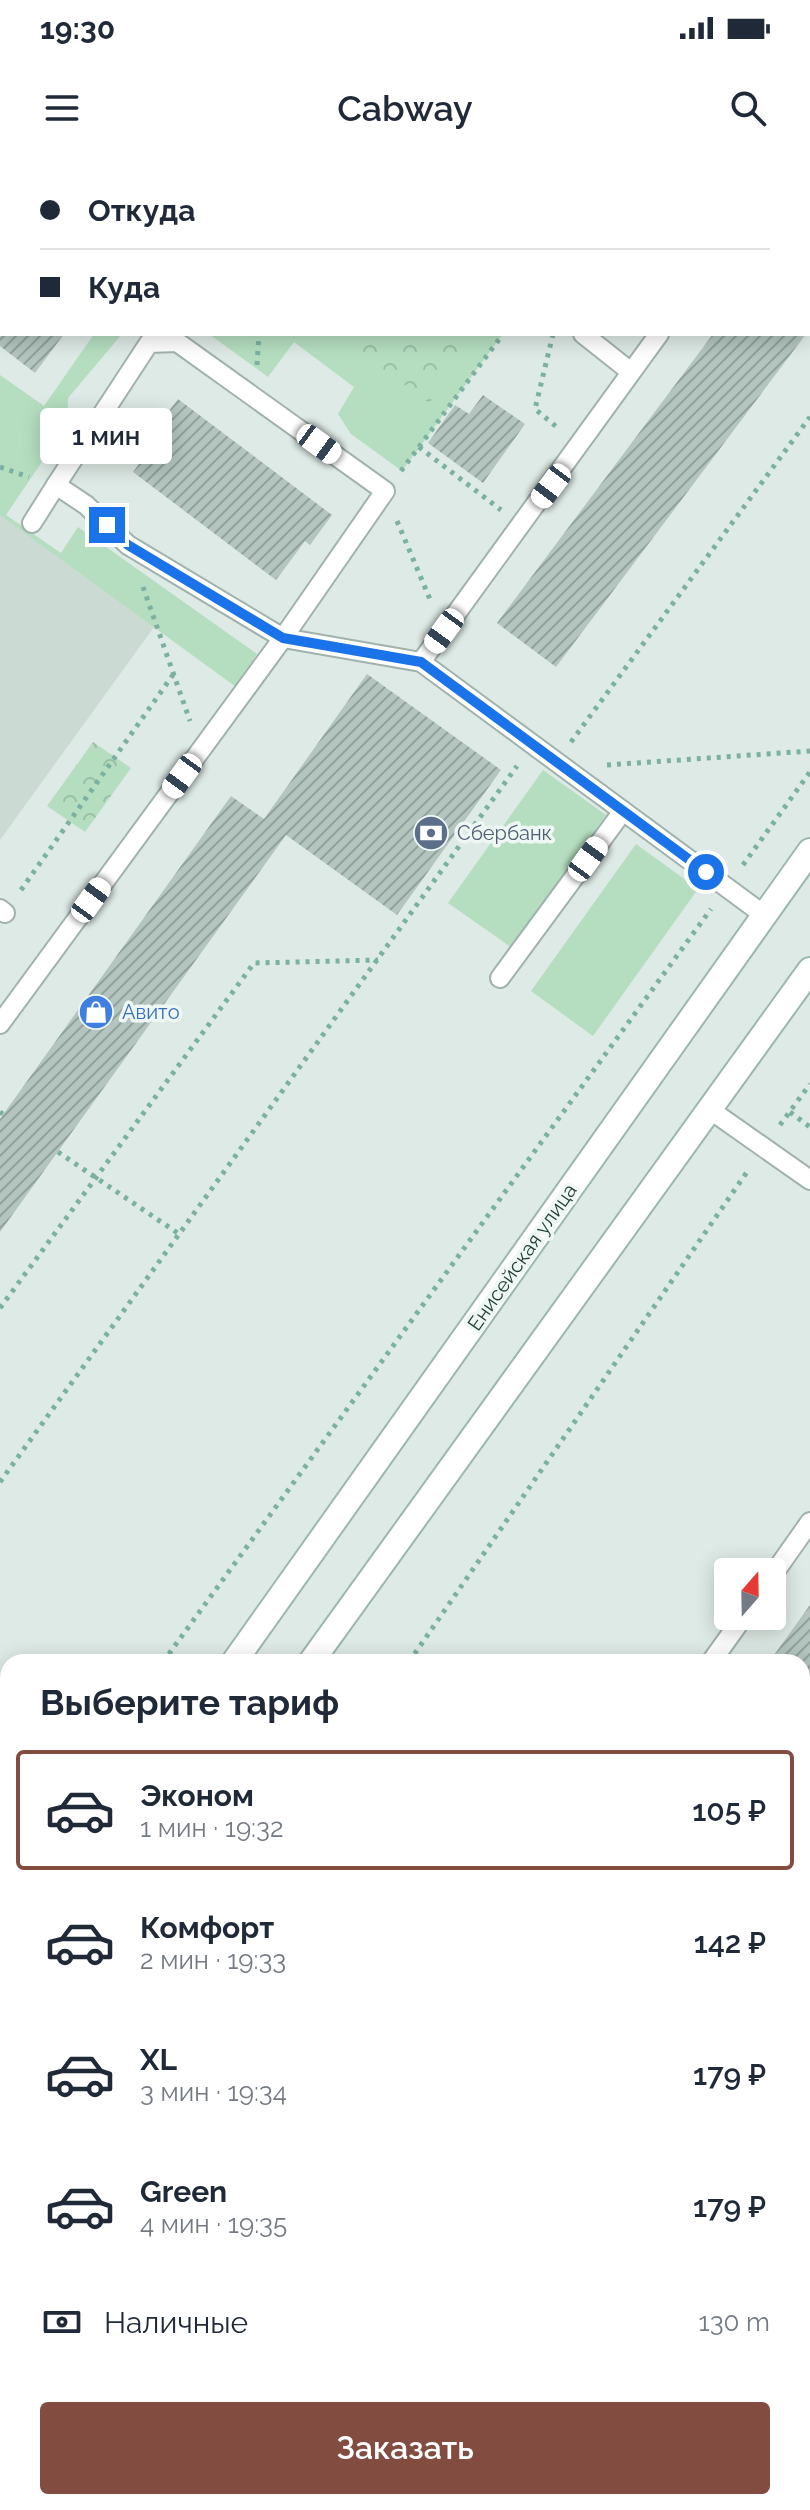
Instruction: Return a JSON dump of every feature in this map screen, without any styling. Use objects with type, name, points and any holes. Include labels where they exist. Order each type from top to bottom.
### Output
[{"type":"main road","name":"Енисейская улица","points":[[240,1654],[810,851]]},
{"type":"main road","points":[[317,1654],[810,970]]},
{"type":"lane","points":[[586,336],[631,372]]},
{"type":"lane","points":[[421,662],[581,446],[658,336]]},
{"type":"lane","points":[[0,1024],[283,638],[385,491],[177,342],[149,343],[32,523]]},
{"type":"lane","points":[[56,485],[86,505],[128,545],[283,638],[421,662],[764,915]]},
{"type":"lane","points":[[500,978],[623,811]]},
{"type":"lane","points":[[709,1109],[810,1180]]},
{"type":"lane","points":[[785,1558],[810,1522]]},
{"type":"lane","points":[[717,1654],[734,1630]]},
{"type":"path","points":[[444,631],[385,491],[502,336]]},
{"type":"path","points":[[553,336],[535,409],[581,446]]},
{"type":"path","points":[[557,763],[810,417]]},
{"type":"path","points":[[419,447],[522,526]]},
{"type":"path","points":[[128,545],[175,672],[200,752]]},
{"type":"path","points":[[3,911],[175,672]]},
{"type":"path","points":[[0,1482],[533,744]]},
{"type":"path","points":[[570,744],[580,751]]},
{"type":"path","points":[[599,766],[810,751]]},
{"type":"path","points":[[169,1654],[810,772]]},
{"type":"path","points":[[0,1308],[254,963],[378,960]]},
{"type":"path","points":[[415,1654],[810,1084]]},
{"type":"path","points":[[790,1112],[810,1127]]},
{"type":"path","points":[[58,1152],[179,1234]]},
{"type":"shaded area","points":[[0,514],[154,627],[0,840]]},
{"type":"green space","points":[[93,336],[120,336],[68,398],[67,425],[6,515],[61,553],[78,527],[257,654],[236,687],[0,515],[0,375],[44,406]]},
{"type":"green space","points":[[212,336],[502,336],[402,471],[351,434],[338,414],[354,387],[294,342],[268,377]]},
{"type":"green space","points":[[339,336],[479,336],[429,403]]},
{"type":"green space","points":[[93,742],[131,768],[85,832],[47,806]]},
{"type":"green space","points":[[543,770],[606,815],[512,948],[448,903]]},
{"type":"green space","points":[[636,844],[698,889],[593,1036],[531,991]]},
{"type":"building","points":[[0,336],[63,336],[35,373],[0,346]]},
{"type":"building","points":[[712,336],[804,336],[556,667],[497,623]]},
{"type":"building","points":[[483,395],[525,424],[483,483],[428,443],[455,405],[469,414]]},
{"type":"building","points":[[178,399],[332,515],[310,545],[305,541],[276,580],[133,472],[162,433],[156,428]]},
{"type":"building","points":[[367,674],[501,770],[397,915],[286,835],[0,1232],[0,1119],[231,796],[264,819]]},
{"type":"building","points":[[810,1605],[810,1654],[775,1654]]},
{"type":"place","name":"Сбербанк","points":[[431,833]]},
{"type":"place","name":"Авито","points":[[96,1012]]},
{"type":"route","points":[[107,525],[128,545],[283,638],[421,662],[706,872]]}]
